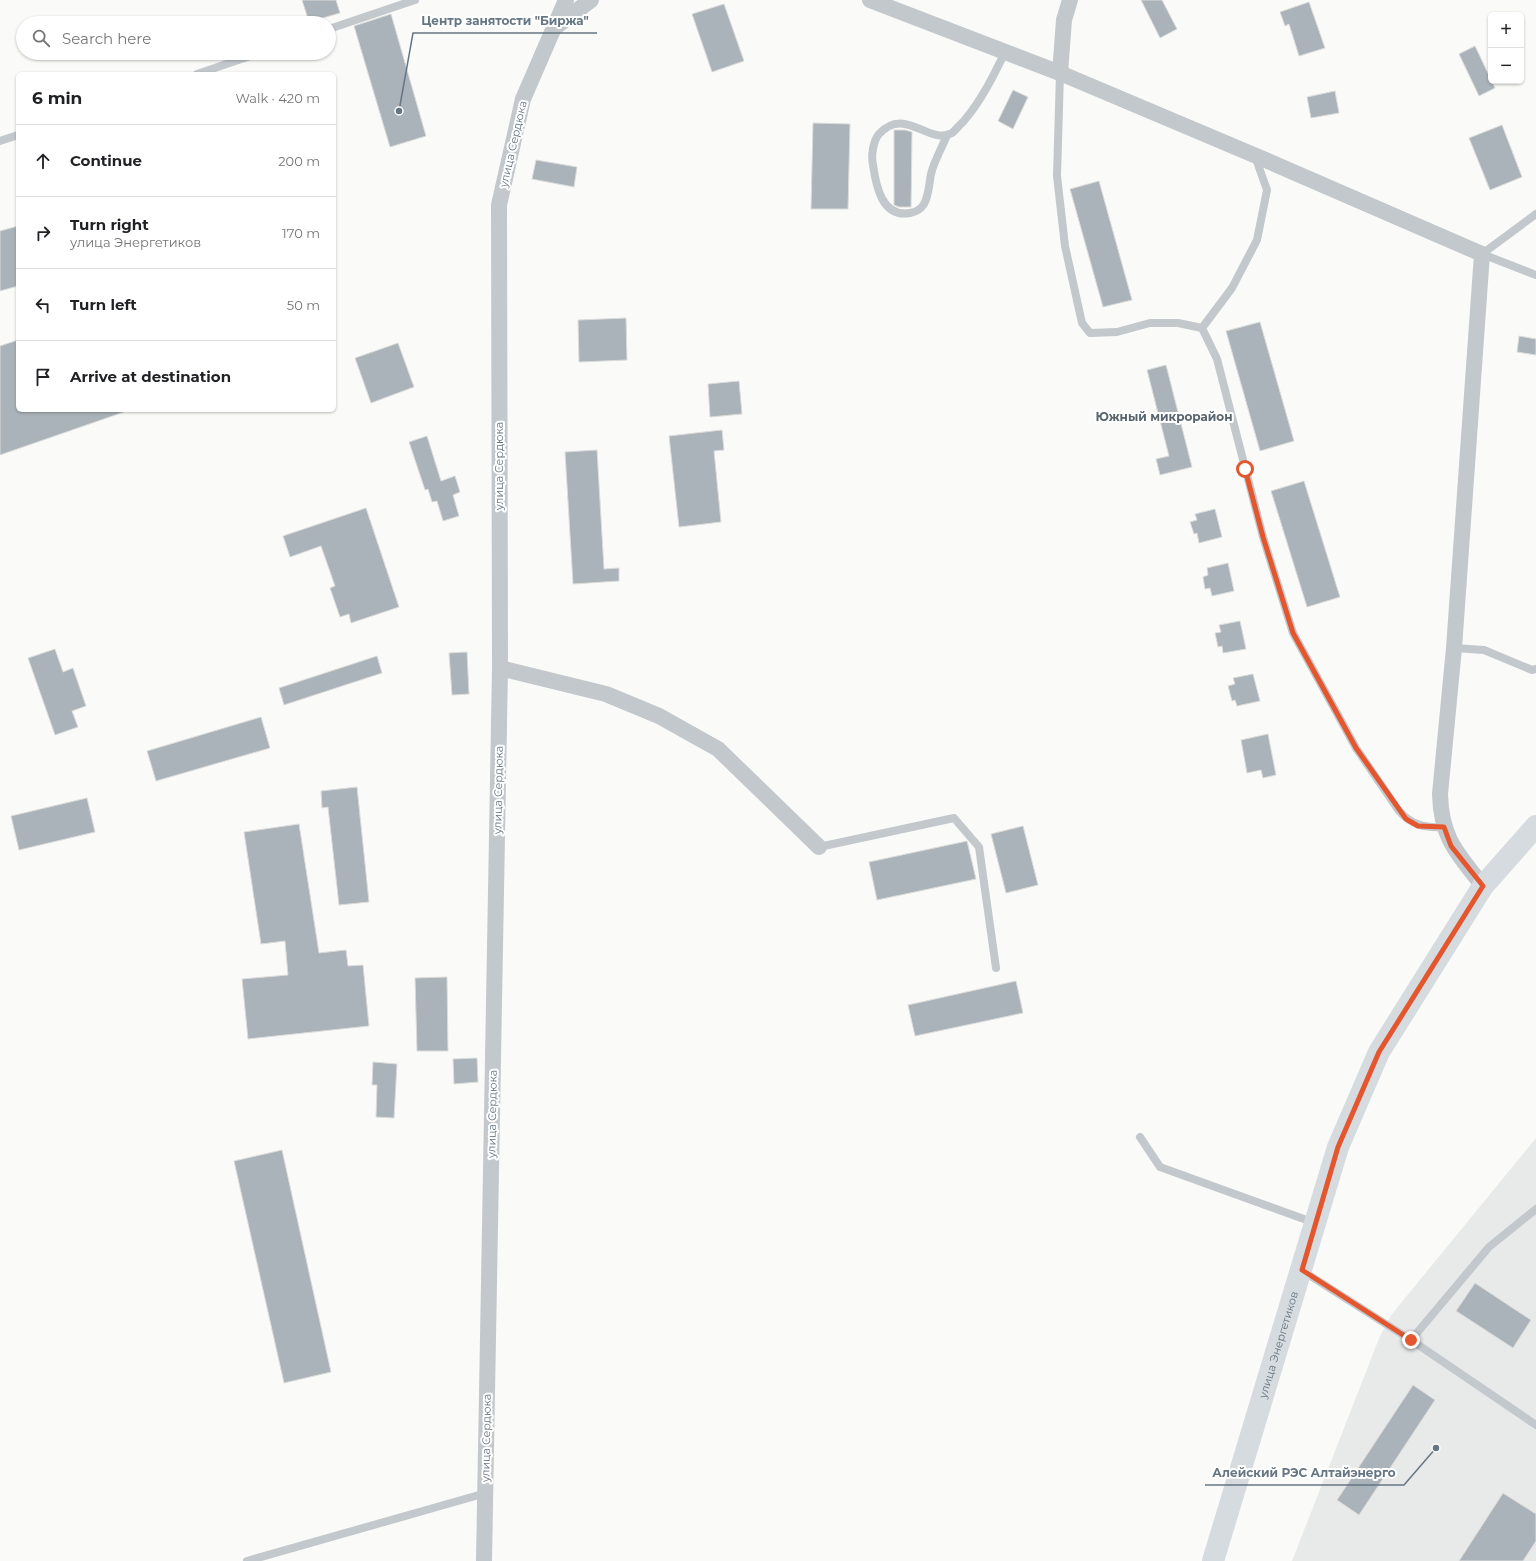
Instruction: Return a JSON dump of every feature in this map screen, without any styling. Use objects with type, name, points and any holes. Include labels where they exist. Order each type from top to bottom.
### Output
[{"type":"main road","name":"улица Энергетиков","points":[[1213,1561],[1338,1147],[1379,1052],[1483,886],[1536,826]]},
{"type":"street","name":"улица Сердюка","points":[[484,1561],[500,668],[499,205],[523,99],[566,0]]},
{"type":"street","points":[[553,29],[591,0]]},
{"type":"street","points":[[870,0],[1060,73],[1482,254],[1454,648],[1440,794],[1440,812],[1451,846],[1483,886]]},
{"type":"street","points":[[1060,73],[1064,20],[1070,0]]},
{"type":"street","points":[[500,668],[606,694],[666,720],[718,749],[820,847]]},
{"type":"lane","points":[[336,27],[415,0]]},
{"type":"lane","points":[[947,135],[934,165],[924,204],[917,212],[897,214],[890,209],[879,192],[874,173],[871,156],[877,137],[890,125],[901,123],[912,125],[931,133],[947,135],[954,132],[973,110],[988,86],[1005,52]]},
{"type":"lane","points":[[203,72],[238,60]]},
{"type":"lane","points":[[1060,73],[1057,176],[1065,246],[1082,323],[1090,334],[1117,332],[1150,323],[1178,323],[1202,328]]},
{"type":"lane","points":[[0,141],[16,136]]},
{"type":"lane","points":[[1202,328],[1232,288],[1257,240],[1267,190],[1254,155]]},
{"type":"lane","points":[[1482,254],[1536,214]]},
{"type":"lane","points":[[1482,254],[1536,275]]},
{"type":"lane","points":[[1202,328],[1217,359],[1263,537],[1293,633],[1356,748],[1399,811],[1406,819],[1418,826],[1444,827]]},
{"type":"lane","points":[[1454,648],[1484,650],[1532,670],[1536,669]]},
{"type":"lane","points":[[820,847],[954,818],[979,848],[996,968]]},
{"type":"lane","points":[[1140,1137],[1160,1167],[1316,1223]]},
{"type":"lane","points":[[1411,1340],[1489,1247],[1536,1209]]},
{"type":"lane","points":[[1302,1270],[1411,1340],[1536,1424]]},
{"type":"lane","points":[[247,1561],[486,1493]]},
{"type":"shaded area","points":[[1536,1138],[1536,1561],[1292,1561],[1380,1336],[1392,1314]]},
{"type":"building","points":[[302,0],[336,0],[340,13],[330,16],[307,16]]},
{"type":"building","points":[[1141,0],[1162,0],[1177,29],[1160,38]]},
{"type":"building","points":[[1309,2],[1325,48],[1299,56],[1289,24],[1285,26],[1280,12]]},
{"type":"building","points":[[724,4],[744,61],[712,72],[692,14]]},
{"type":"building","points":[[391,14],[426,136],[390,147],[354,26]]},
{"type":"building","points":[[1475,46],[1488,73],[1488,84],[1493,84],[1495,88],[1479,96],[1459,54]]},
{"type":"building","points":[[1013,90],[1028,97],[1013,129],[998,121]]},
{"type":"building","points":[[1335,91],[1339,113],[1311,118],[1307,97]]},
{"type":"building","points":[[813,123],[850,124],[848,209],[811,209]]},
{"type":"building","points":[[1502,125],[1522,177],[1490,190],[1469,138]]},
{"type":"building","points":[[894,130],[905,130],[912,132],[911,207],[899,207],[894,205]]},
{"type":"building","points":[[536,160],[577,167],[574,187],[532,179]]},
{"type":"building","points":[[1099,181],[1132,300],[1103,307],[1070,189]]},
{"type":"building","points":[[16,227],[16,287],[0,291],[0,231]]},
{"type":"building","points":[[626,318],[627,360],[579,362],[578,320]]},
{"type":"building","points":[[1260,322],[1294,441],[1260,451],[1226,331]]},
{"type":"building","points":[[1519,336],[1536,339],[1536,355],[1517,352]]},
{"type":"building","points":[[16,341],[16,412],[124,412],[0,455],[0,346]]},
{"type":"building","points":[[398,343],[414,387],[371,403],[355,358]]},
{"type":"building","points":[[1166,365],[1192,467],[1160,475],[1156,459],[1169,456],[1147,370]]},
{"type":"building","points":[[739,381],[742,414],[710,417],[708,384]]},
{"type":"building","points":[[722,430],[724,450],[714,451],[721,522],[679,527],[669,436]]},
{"type":"building","points":[[427,436],[441,481],[455,476],[460,492],[453,495],[459,516],[443,521],[437,501],[432,502],[428,489],[425,490],[409,442]]},
{"type":"building","points":[[597,450],[604,569],[619,568],[619,581],[573,584],[565,452]]},
{"type":"building","points":[[1304,481],[1340,597],[1307,607],[1271,491]]},
{"type":"building","points":[[366,508],[399,607],[351,623],[349,614],[340,617],[330,588],[335,586],[321,546],[290,557],[283,536]]},
{"type":"building","points":[[1215,509],[1222,537],[1199,543],[1197,533],[1194,534],[1190,522],[1197,520],[1195,514]]},
{"type":"building","points":[[1228,563],[1234,591],[1212,596],[1210,588],[1205,589],[1203,577],[1208,575],[1207,568]]},
{"type":"building","points":[[1240,621],[1246,649],[1223,653],[1222,646],[1218,647],[1215,633],[1221,632],[1219,625]]},
{"type":"building","points":[[55,649],[63,672],[73,668],[86,706],[72,711],[78,727],[55,735],[28,658]]},
{"type":"building","points":[[467,652],[469,694],[452,695],[449,653]]},
{"type":"building","points":[[377,656],[382,673],[284,705],[279,688]]},
{"type":"building","points":[[1253,674],[1260,701],[1237,706],[1235,700],[1232,701],[1228,686],[1235,684],[1233,678]]},
{"type":"building","points":[[261,717],[270,748],[156,781],[147,751]]},
{"type":"building","points":[[1268,734],[1276,775],[1263,778],[1261,770],[1247,773],[1241,740]]},
{"type":"building","points":[[357,787],[369,902],[339,905],[328,807],[322,808],[321,791]]},
{"type":"building","points":[[87,798],[95,832],[19,850],[11,816]]},
{"type":"building","points":[[299,824],[319,953],[346,950],[348,966],[363,965],[369,1026],[248,1039],[242,979],[288,975],[285,941],[261,944],[244,832]]},
{"type":"building","points":[[1023,826],[1038,885],[1006,893],[991,834]]},
{"type":"building","points":[[967,841],[976,879],[877,900],[869,862]]},
{"type":"building","points":[[447,977],[448,1051],[417,1051],[415,978]]},
{"type":"building","points":[[1016,981],[1023,1013],[915,1036],[908,1005]]},
{"type":"building","points":[[477,1058],[478,1082],[454,1084],[453,1059]]},
{"type":"building","points":[[373,1062],[397,1064],[394,1118],[376,1117],[377,1085],[372,1085]]},
{"type":"building","points":[[282,1150],[331,1372],[284,1383],[234,1161]]},
{"type":"building","points":[[1475,1283],[1531,1320],[1513,1348],[1456,1311]]},
{"type":"building","points":[[1413,1385],[1435,1400],[1359,1515],[1337,1500]]},
{"type":"building","points":[[1503,1493],[1536,1514],[1536,1541],[1523,1561],[1459,1561]]},
{"type":"place","name":"Центр занятости \"Биржа\"","points":[[399,111]]},
{"type":"place","name":"Алейский РЭС Алтайэнерго","points":[[1436,1448]]},
{"type":"district","name":"Южный микрорайон","points":[[1164,416]]},
{"type":"route","points":[[1245,469],[1263,537],[1293,633],[1356,748],[1406,819],[1418,826],[1430,828],[1444,827],[1451,846],[1483,886],[1379,1052],[1338,1147],[1302,1270],[1411,1340]]}]
